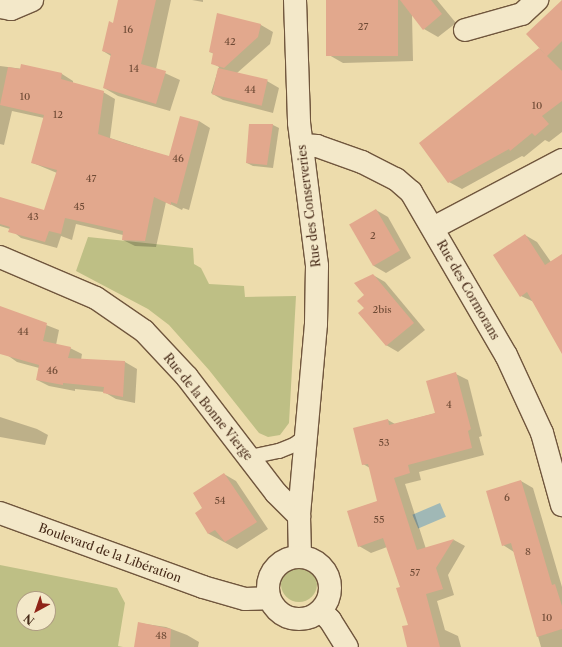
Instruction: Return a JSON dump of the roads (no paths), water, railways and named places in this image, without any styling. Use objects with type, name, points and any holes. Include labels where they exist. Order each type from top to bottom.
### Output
[{"type":"street","points":[[0,7],[12,9],[32,0]]},
{"type":"street","name":"Rue des Conserveries","points":[[295,0],[302,145],[317,266],[316,324],[299,516],[300,556]]},
{"type":"street","points":[[465,30],[522,14],[537,0]]},
{"type":"street","name":"Rue des Cormorans","points":[[302,145],[318,146],[362,162],[396,179],[411,192],[506,355],[539,426],[562,505]]},
{"type":"street","points":[[433,228],[562,160]]},
{"type":"street","name":"Rue de la Bonne Vierge","points":[[0,257],[96,298],[144,331],[187,377],[250,457],[276,493],[299,516]]},
{"type":"street","name":"Boulevard de la Libération","points":[[0,513],[225,593],[245,599],[269,598]]},
{"type":"street","points":[[300,556],[317,562],[329,577],[330,595],[321,611],[312,617],[291,618],[274,607],[269,598],[269,578],[274,569],[290,557],[300,556]]},
{"type":"street","points":[[321,611],[330,620],[346,647]]},
{"type":"lane","points":[[250,457],[279,452],[294,445],[306,436]]},
{"type":"water","points":[[440,503],[446,517],[418,529],[412,515]]}]
